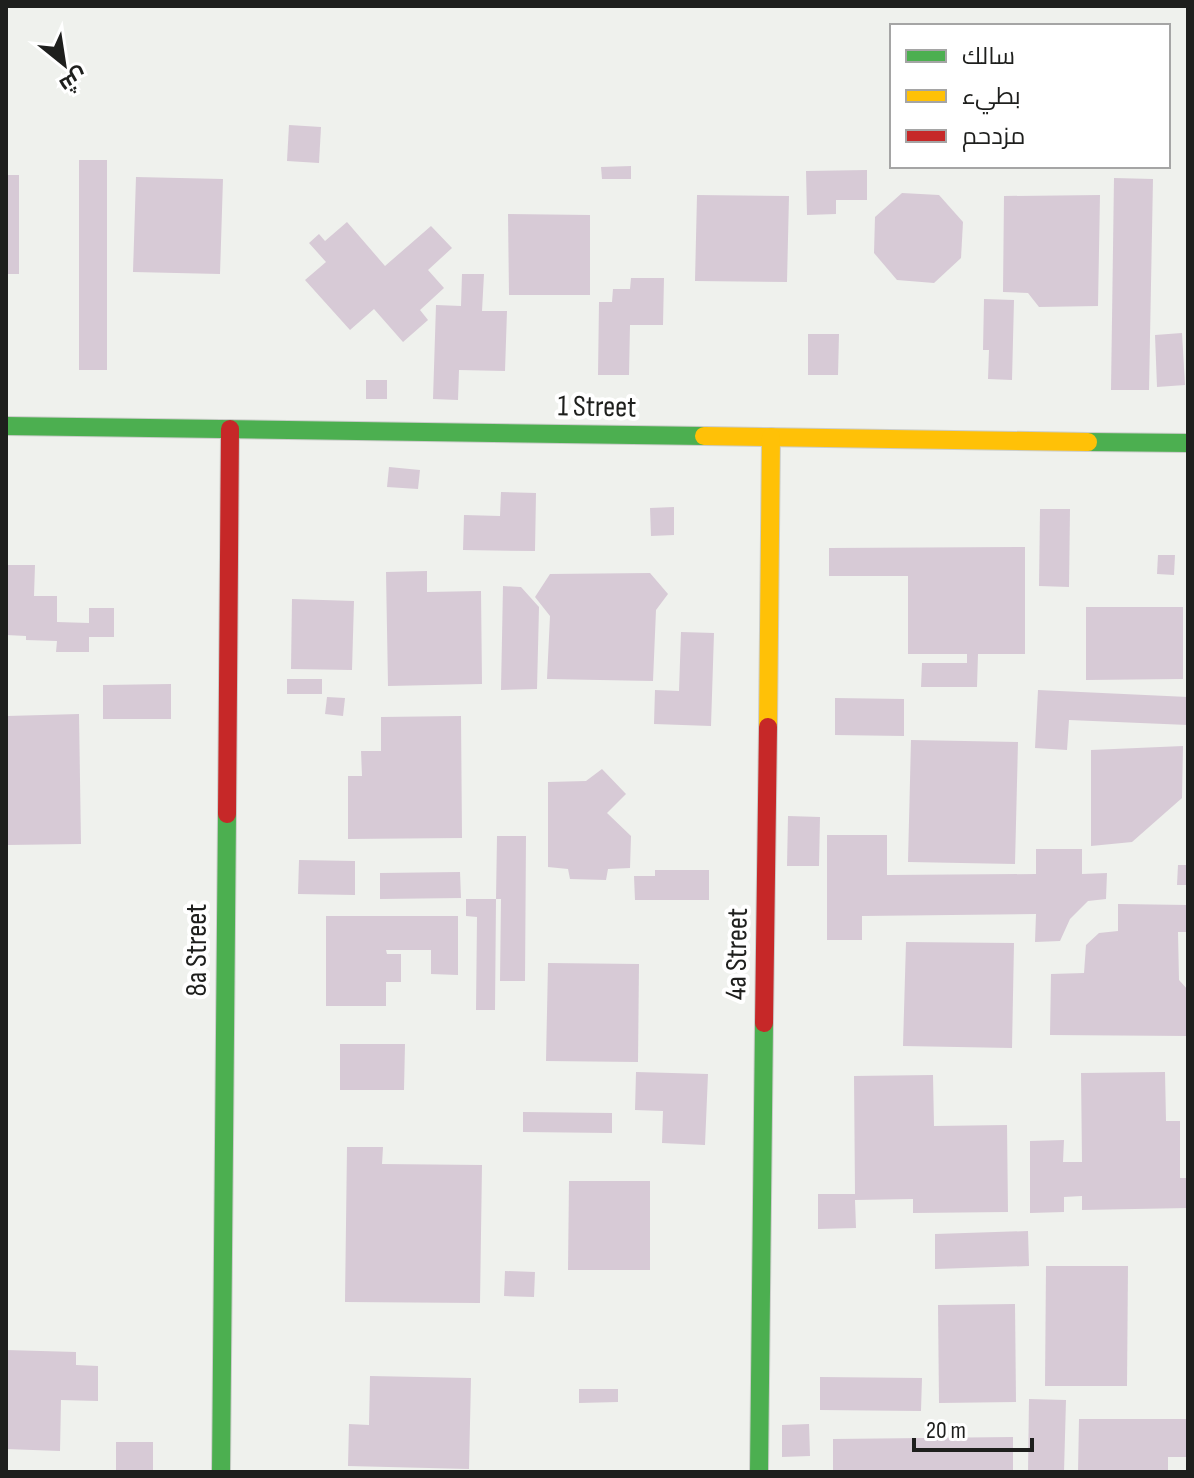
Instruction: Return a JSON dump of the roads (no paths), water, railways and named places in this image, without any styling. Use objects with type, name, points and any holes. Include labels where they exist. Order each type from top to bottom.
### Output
[{"type":"street","name":"1 Street","points":[[6,426],[1188,443]]},
{"type":"street","name":"8a Street","points":[[221,1472],[230,429]]},
{"type":"street","name":"4a Street","points":[[759,1472],[771,437]]}]
